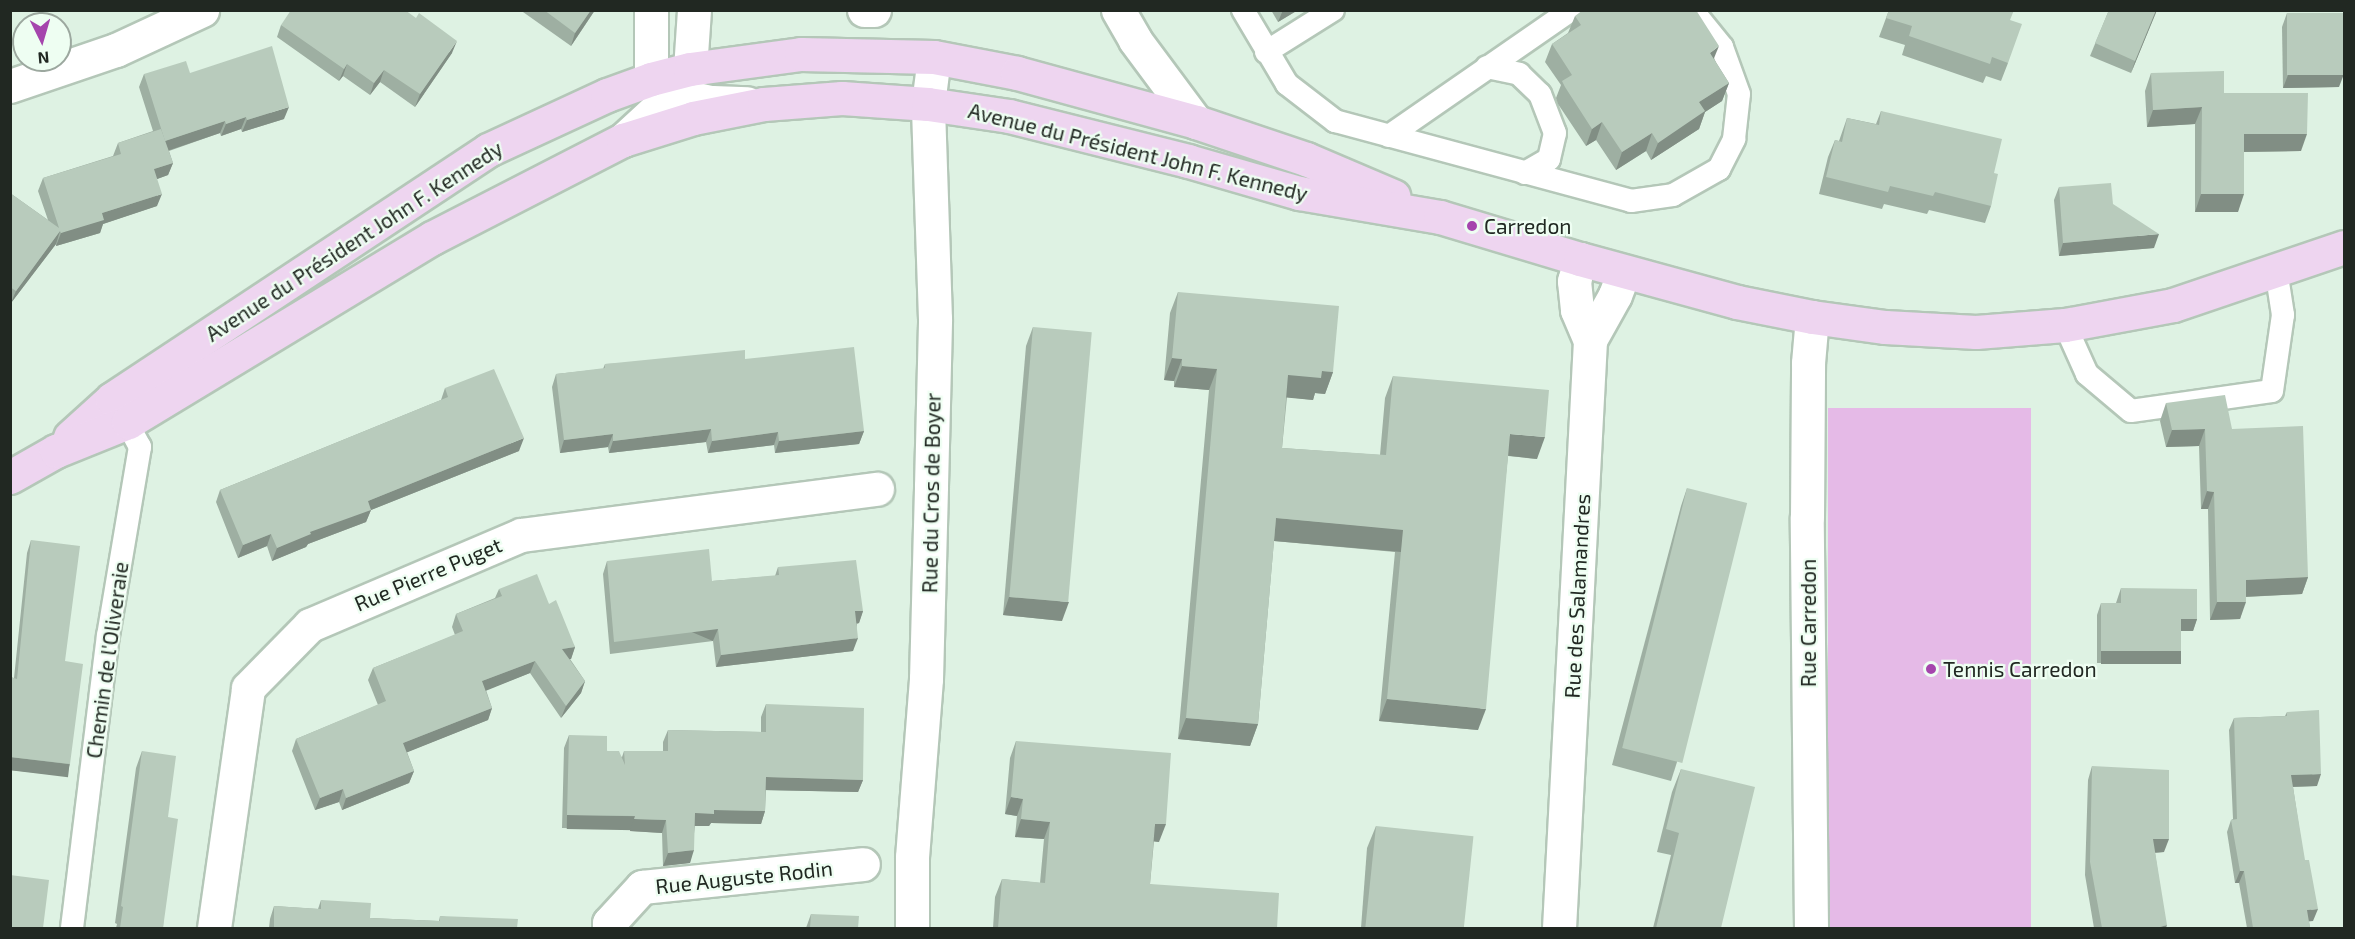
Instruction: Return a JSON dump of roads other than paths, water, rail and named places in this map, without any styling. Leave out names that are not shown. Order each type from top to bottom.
[{"type":"main road","name":"Avenue du Président John F. Kennedy","points":[[10,477],[120,410],[488,150],[607,95],[801,54],[934,57],[1017,73],[1196,122],[1306,159],[1440,217],[1624,272],[1737,302],[1812,317],[1885,327],[1976,332],[2065,325],[2173,304],[2344,247]]},
{"type":"main road","name":"Avenue du Président John F. Kennedy","points":[[120,410],[432,238],[623,140],[693,118],[764,104],[842,98],[928,104],[1009,116],[1188,160],[1299,193],[1440,217]]},
{"type":"street","points":[[10,86],[116,50],[202,10]]},
{"type":"street","points":[[651,10],[671,81],[712,102],[764,104]]},
{"type":"street","points":[[623,140],[671,81],[694,10]]},
{"type":"street","points":[[864,10],[874,10]]},
{"type":"street","points":[[1118,10],[1135,40],[1196,122]]},
{"type":"street","name":"Rue du Cros de Boyer","points":[[912,928],[912,857],[926,679],[935,319],[928,104],[934,57]]},
{"type":"street","points":[[1580,259],[1574,281],[1577,310],[1590,340]]},
{"type":"street","name":"Rue des Salamandres","points":[[1559,928],[1590,340],[1615,295],[1624,272]]},
{"type":"street","name":"Rue Carredon","points":[[1811,928],[1807,517],[1808,363],[1812,317]]},
{"type":"street","name":"Rue Pierre Puget","points":[[214,928],[248,688],[310,625],[521,535],[877,489]]},
{"type":"street","name":"Rue Auguste Rodin","points":[[609,928],[609,923],[642,887],[863,864]]},
{"type":"lane","points":[[1244,10],[1266,52],[1287,84],[1335,121],[1631,201],[1673,195],[1719,169],[1734,139],[1739,94],[1722,47],[1692,10]]},
{"type":"lane","points":[[1266,52],[1333,10]]},
{"type":"lane","points":[[1389,136],[1571,10]]},
{"type":"lane","points":[[1487,67],[1519,74],[1540,94],[1556,133],[1549,159],[1525,172]]},
{"type":"lane","points":[[2065,325],[2087,374],[2131,411],[2272,391],[2283,315],[2276,270]]},
{"type":"lane","name":"Chemin de l'Oliveraie","points":[[72,928],[108,636],[141,447],[120,410]]},
{"type":"place","name":"Carredon","points":[[1472,226]]},
{"type":"place","name":"Tennis Carredon","points":[[1931,669]]}]
